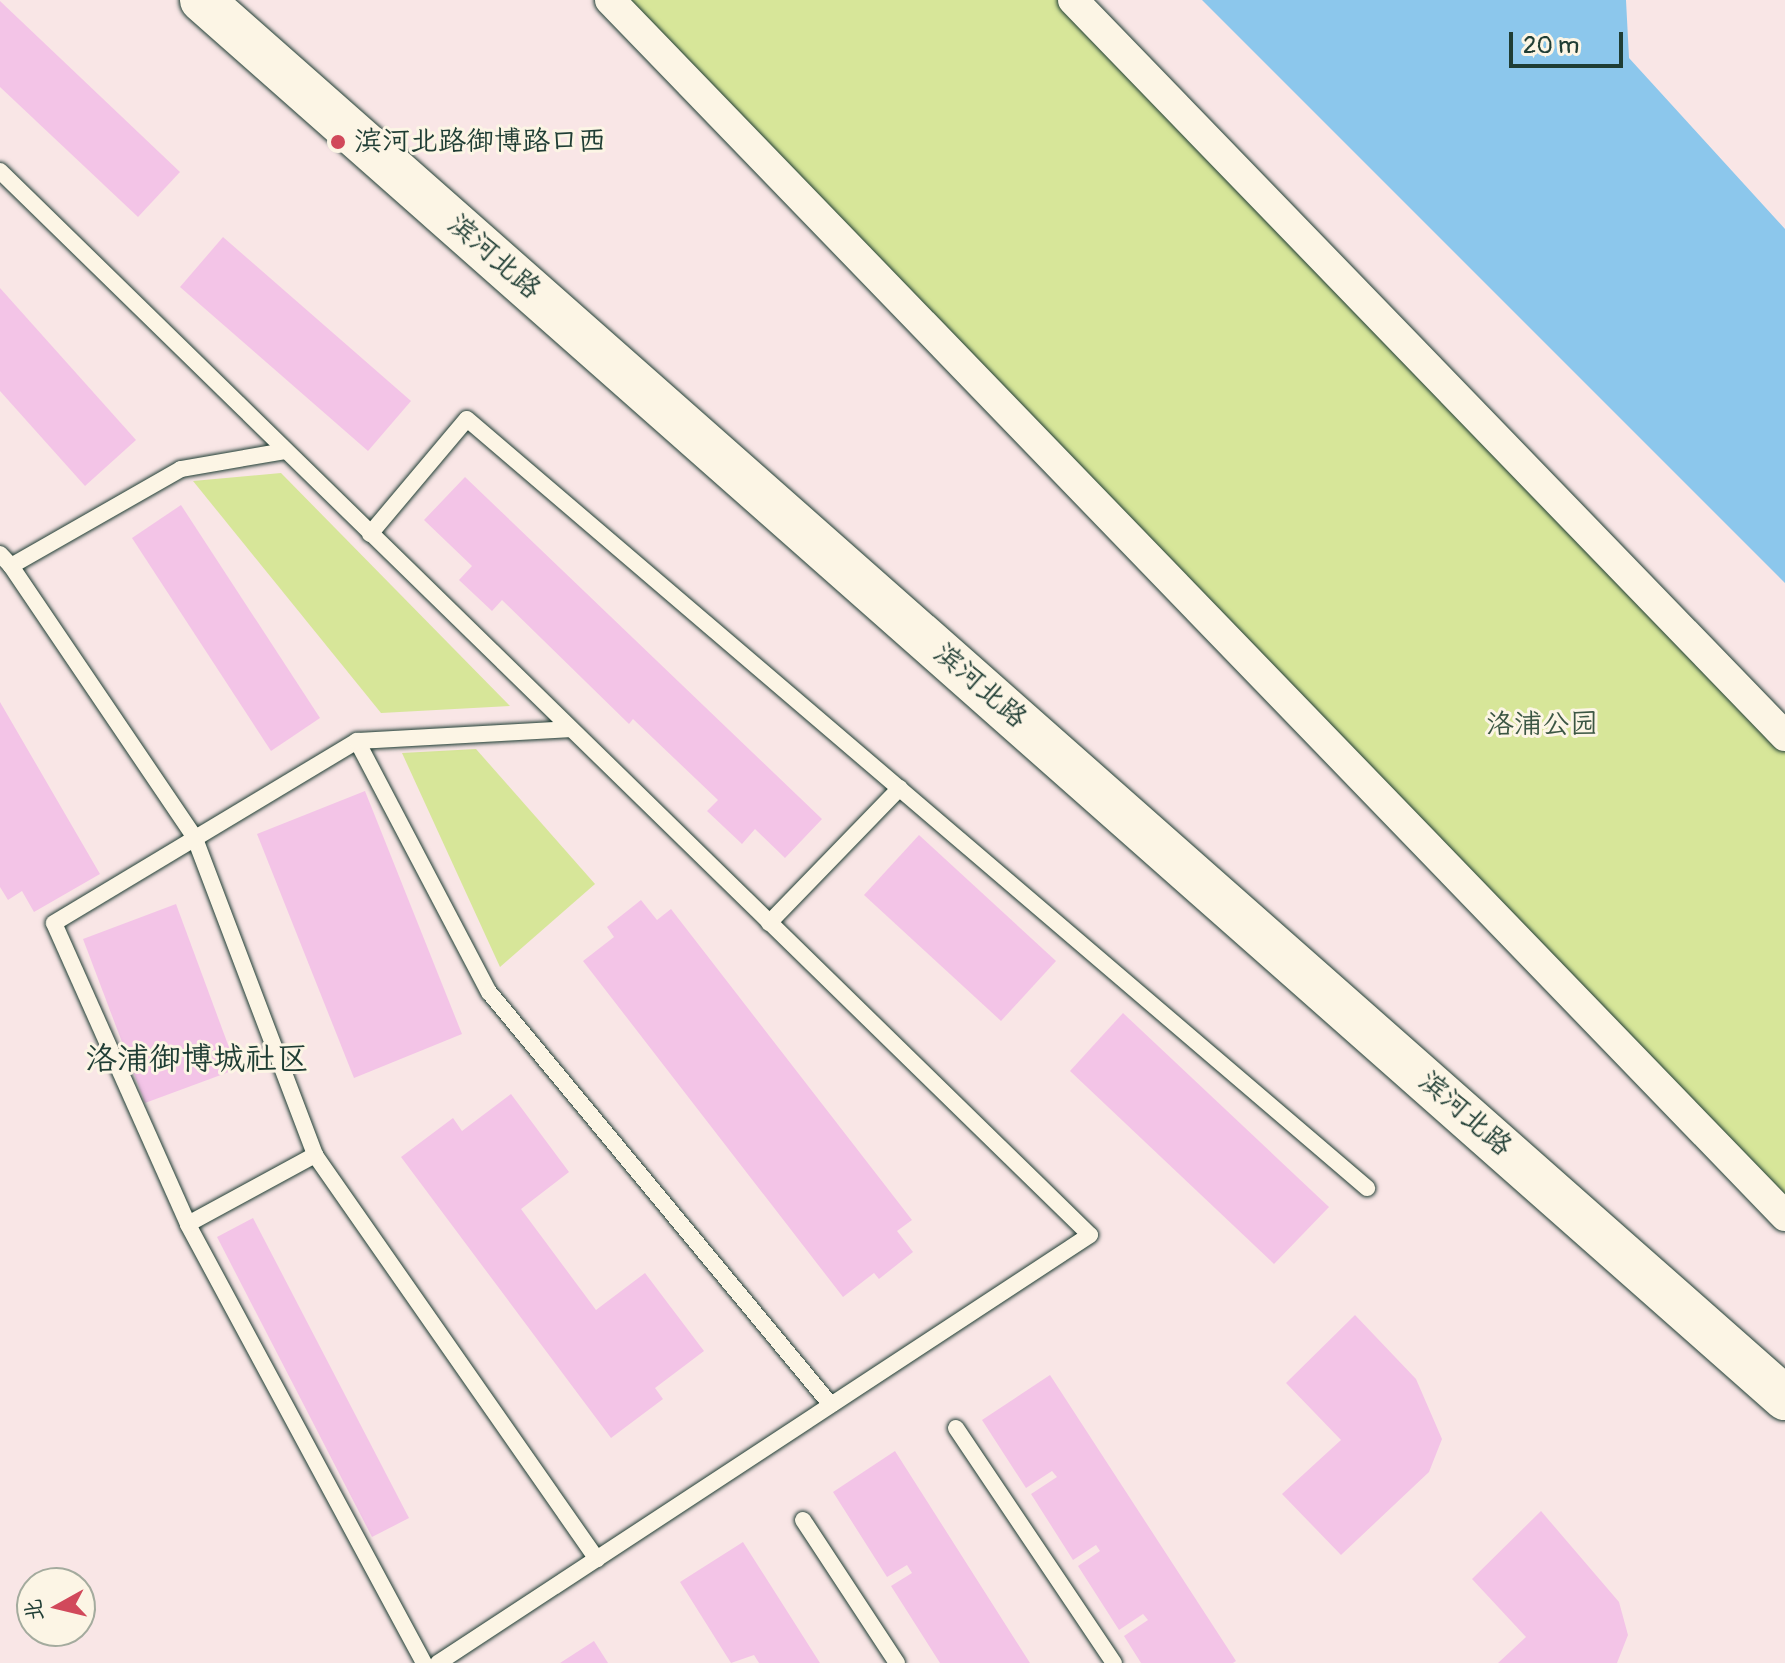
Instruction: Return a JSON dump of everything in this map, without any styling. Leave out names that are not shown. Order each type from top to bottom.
[{"type":"main road","name":"滨河北路","points":[[202,0],[1771,1384],[1785,1411]]},
{"type":"street","points":[[610,0],[1785,1216]]},
{"type":"street","points":[[1073,0],[1785,736]]},
{"type":"lane","points":[[0,171],[1090,1235],[438,1663]]},
{"type":"lane","points":[[370,534],[467,419],[1367,1188]]},
{"type":"lane","points":[[285,451],[181,469],[5,560],[194,836],[315,1155],[597,1559]]},
{"type":"lane","points":[[424,1663],[188,1224],[54,923],[194,836],[357,741],[569,729]]},
{"type":"lane","points":[[357,741],[489,992],[831,1405]]},
{"type":"lane","points":[[769,923],[900,788]]},
{"type":"lane","points":[[188,1224],[315,1155]]},
{"type":"lane","points":[[956,1428],[1114,1663]]},
{"type":"lane","points":[[803,1520],[897,1663]]},
{"type":"green space","name":"洛浦公园","points":[[610,0],[1073,0],[1785,736],[1785,1216]]},
{"type":"green space","points":[[281,473],[510,706],[381,713],[193,481]]},
{"type":"green space","points":[[476,749],[595,884],[500,967],[402,753]]},
{"type":"water","points":[[1202,0],[1626,0],[1629,58],[1785,229],[1785,583]]},
{"type":"building","points":[[0,1],[180,172],[138,217],[0,87]]},
{"type":"building","points":[[223,237],[411,401],[368,451],[180,287]]},
{"type":"building","points":[[0,288],[136,440],[85,486],[0,391]]},
{"type":"building","points":[[465,477],[822,819],[785,858],[755,829],[742,844],[707,811],[718,800],[633,719],[629,724],[502,600],[492,611],[459,580],[472,566],[424,520]]},
{"type":"building","points":[[181,505],[320,718],[271,751],[132,538]]},
{"type":"building","points":[[0,702],[100,874],[34,912],[22,891],[8,900],[0,887]]},
{"type":"building","points":[[365,791],[462,1034],[354,1078],[257,834]]},
{"type":"building","points":[[919,835],[1056,961],[1001,1021],[864,895]]},
{"type":"building","points":[[641,900],[657,920],[671,909],[912,1220],[897,1231],[913,1252],[879,1279],[874,1273],[843,1297],[583,961],[614,937],[607,927]]},
{"type":"building","points":[[176,904],[237,1069],[145,1103],[83,939]]},
{"type":"building","points":[[1123,1013],[1329,1207],[1274,1264],[1070,1071]]},
{"type":"building","points":[[511,1094],[569,1172],[521,1209],[596,1310],[645,1273],[704,1351],[655,1388],[663,1399],[611,1438],[401,1157],[453,1118],[462,1131]]},
{"type":"building","points":[[253,1218],[409,1518],[372,1537],[217,1237]]},
{"type":"building","points":[[1355,1315],[1416,1379],[1442,1439],[1429,1472],[1341,1555],[1282,1494],[1341,1440],[1286,1383]]},
{"type":"building","points":[[1050,1375],[1236,1661],[1233,1663],[1141,1663],[1124,1636],[1148,1620],[1143,1614],[1119,1630],[1078,1566],[1100,1551],[1096,1545],[1073,1560],[1031,1494],[1057,1477],[1052,1471],[1026,1488],[982,1420]]},
{"type":"building","points":[[895,1451],[1030,1663],[940,1663],[891,1586],[912,1573],[907,1565],[887,1577],[833,1492]]},
{"type":"building","points":[[1541,1511],[1619,1602],[1628,1635],[1617,1663],[1498,1663],[1526,1637],[1472,1579]]},
{"type":"building","points":[[743,1542],[820,1663],[759,1663],[754,1655],[731,1663],[680,1582]]},
{"type":"building","points":[[594,1641],[608,1663],[560,1663]]},
{"type":"place","name":"滨河北路御博路口西","points":[[338,142]]},
{"type":"district","name":"洛浦御博城社区","points":[[197,1059]]}]
